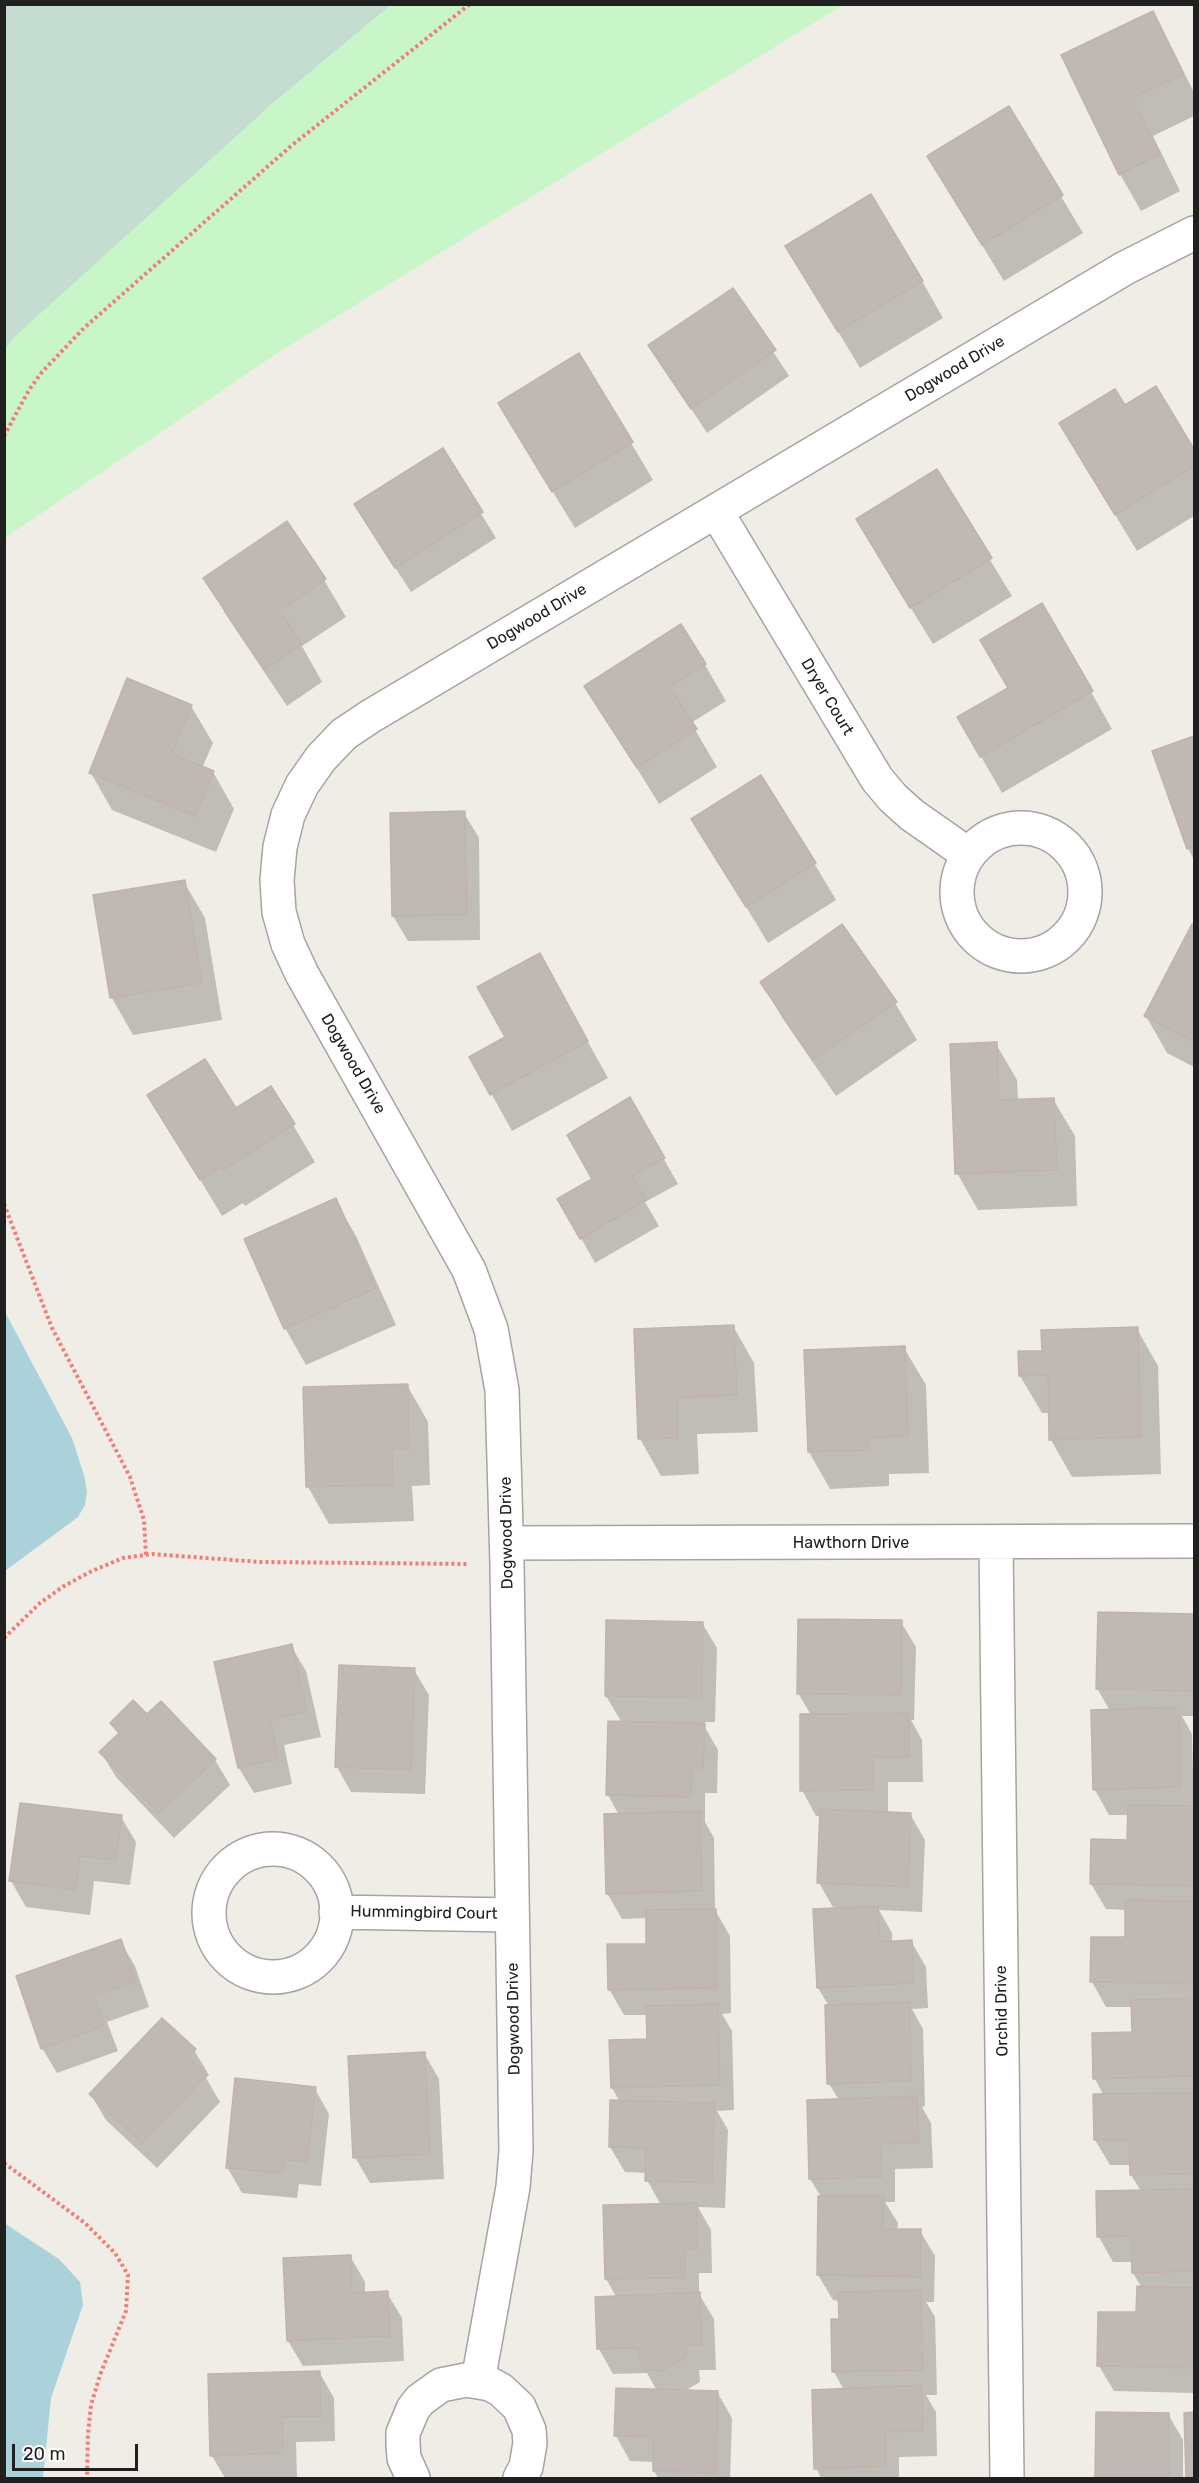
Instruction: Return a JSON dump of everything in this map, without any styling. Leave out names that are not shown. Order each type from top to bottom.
[{"type":"street","name":"Dogwood Drive","points":[[478,2381],[515,2169],[507,1553],[502,1390],[498,1359],[481,1298],[455,1242],[294,959],[279,912],[277,880],[279,847],[288,815],[302,785],[321,758],[344,734],[371,716],[1125,268],[1194,233]]},
{"type":"street","name":"Dryer Court","points":[[716,511],[877,779],[907,811],[969,855]]},
{"type":"street","name":"Hawthorn Drive","points":[[507,1553],[1194,1541]]},
{"type":"street","name":"Orchid Drive","points":[[996,1543],[1007,2478]]},
{"type":"street","name":"Hummingbird Court","points":[[336,1912],[512,1915]]},
{"type":"street","points":[[413,2478],[404,2458],[403,2433],[413,2409],[420,2400],[441,2385],[453,2381],[478,2381],[501,2390],[519,2407],[525,2418],[530,2443],[526,2467],[520,2478]]},
{"type":"path","points":[[4,436],[36,381],[58,354],[84,328],[291,146],[470,4]]},
{"type":"path","points":[[4,1204],[52,1328],[130,1477],[144,1520],[146,1555]]},
{"type":"path","points":[[4,1638],[40,1603],[64,1586],[123,1558],[146,1555],[293,1563],[507,1553]]},
{"type":"path","points":[[4,2163],[85,2223],[115,2253],[128,2275],[126,2311],[100,2375],[92,2405],[88,2434],[87,2478]]},
{"type":"green space","points":[[5,5],[391,5],[272,104],[5,350]]},
{"type":"green space","points":[[391,5],[843,5],[279,352],[5,538],[4,350],[12,339],[272,104]]},
{"type":"water","points":[[5,1312],[72,1438],[87,1491],[85,1505],[78,1517],[5,1571]]},
{"type":"water","points":[[4,2223],[59,2259],[80,2282],[83,2305],[51,2398],[43,2478],[5,2478]]},
{"type":"building","points":[[1153,11],[1184,74],[1133,98],[1160,154],[1119,175],[1061,55]]},
{"type":"building","points":[[1009,106],[1063,195],[982,245],[927,156]]},
{"type":"building","points":[[871,194],[923,281],[838,332],[785,246]]},
{"type":"building","points":[[733,288],[776,350],[691,409],[648,345]]},
{"type":"building","points":[[579,353],[633,442],[552,492],[498,403]]},
{"type":"building","points":[[1156,386],[1194,449],[1194,466],[1115,515],[1059,423],[1115,389],[1125,405]]},
{"type":"building","points":[[443,448],[483,512],[395,568],[354,504]]},
{"type":"building","points":[[937,469],[992,558],[910,608],[856,519]]},
{"type":"building","points":[[287,521],[326,579],[280,611],[302,644],[265,670],[203,578]]},
{"type":"building","points":[[1042,603],[1093,691],[980,757],[957,717],[1008,688],[980,640]]},
{"type":"building","points":[[681,624],[706,664],[670,687],[697,729],[637,768],[584,686]]},
{"type":"building","points":[[127,678],[192,705],[172,754],[214,771],[195,816],[89,773]]},
{"type":"building","points":[[1194,736],[1194,846],[1187,849],[1152,751]]},
{"type":"building","points":[[761,775],[816,863],[746,907],[691,819]]},
{"type":"building","points":[[465,811],[467,915],[392,916],[390,813]]},
{"type":"building","points":[[185,880],[202,983],[110,998],[93,895]]},
{"type":"building","points":[[842,924],[897,1002],[813,1060],[760,982]]},
{"type":"building","points":[[1192,924],[1194,925],[1194,1042],[1144,1016]]},
{"type":"building","points":[[540,953],[588,1041],[490,1095],[469,1057],[505,1037],[477,987]]},
{"type":"building","points":[[997,1042],[999,1100],[1054,1098],[1057,1170],[955,1174],[950,1044]]},
{"type":"building","points":[[205,1059],[236,1108],[271,1086],[295,1124],[223,1170],[220,1167],[200,1180],[147,1095]]},
{"type":"building","points":[[630,1097],[665,1158],[632,1176],[646,1200],[580,1239],[557,1199],[592,1179],[567,1135]]},
{"type":"building","points":[[336,1198],[376,1288],[284,1329],[244,1239]]},
{"type":"building","points":[[734,1325],[737,1395],[677,1398],[678,1438],[638,1439],[634,1329]]},
{"type":"building","points":[[1138,1327],[1141,1437],[1049,1440],[1048,1375],[1019,1376],[1018,1351],[1042,1351],[1041,1330]]},
{"type":"building","points":[[905,1346],[908,1436],[868,1438],[869,1450],[808,1452],[804,1350]]},
{"type":"building","points":[[408,1384],[409,1449],[392,1449],[393,1485],[306,1487],[303,1387]]},
{"type":"building","points":[[1098,1612],[1194,1614],[1194,1691],[1096,1689]]},
{"type":"building","points":[[798,1619],[902,1620],[901,1695],[797,1694]]},
{"type":"building","points":[[606,1620],[703,1622],[702,1698],[605,1696]]},
{"type":"building","points":[[292,1644],[307,1712],[270,1720],[279,1759],[238,1768],[214,1662]]},
{"type":"building","points":[[339,1665],[415,1668],[411,1770],[335,1767]]},
{"type":"building","points":[[133,1700],[147,1714],[161,1701],[216,1759],[159,1813],[99,1752],[119,1733],[110,1723]]},
{"type":"building","points":[[1179,1707],[1181,1787],[1093,1790],[1091,1710]]},
{"type":"building","points":[[909,1713],[909,1757],[874,1757],[874,1790],[800,1791],[800,1714]]},
{"type":"building","points":[[608,1721],[705,1723],[703,1768],[692,1768],[691,1797],[606,1795]]},
{"type":"building","points":[[20,1803],[122,1815],[116,1860],[80,1856],[76,1890],[9,1881]]},
{"type":"building","points":[[1128,1805],[1194,1806],[1194,1886],[1090,1884],[1091,1839],[1127,1840]]},
{"type":"building","points":[[820,1809],[911,1813],[908,1887],[817,1883]]},
{"type":"building","points":[[700,1811],[702,1891],[606,1894],[604,1814]]},
{"type":"building","points":[[1125,1900],[1194,1901],[1194,1984],[1090,1982],[1091,1937],[1125,1937]]},
{"type":"building","points":[[878,1906],[880,1942],[912,1940],[914,1983],[817,1988],[813,1909]]},
{"type":"building","points":[[716,1909],[717,1988],[608,1990],[607,1944],[646,1944],[646,1910]]},
{"type":"building","points":[[121,1939],[136,1982],[94,1996],[104,2026],[41,2049],[16,1976]]},
{"type":"building","points":[[1194,1998],[1194,2076],[1093,2079],[1092,2033],[1132,2032],[1131,2000]]},
{"type":"building","points":[[910,2002],[911,2081],[827,2084],[825,2005]]},
{"type":"building","points":[[718,2004],[720,2085],[611,2088],[609,2040],[647,2039],[646,2006]]},
{"type":"building","points":[[162,2018],[196,2049],[188,2057],[207,2075],[142,2143],[89,2094]]},
{"type":"building","points":[[425,2052],[430,2154],[353,2158],[348,2056]]},
{"type":"building","points":[[235,2078],[316,2087],[307,2162],[285,2160],[283,2173],[226,2168]]},
{"type":"building","points":[[1194,2093],[1194,2174],[1130,2175],[1129,2140],[1094,2140],[1093,2094]]},
{"type":"building","points":[[917,2096],[919,2143],[881,2144],[882,2177],[809,2179],[807,2100]]},
{"type":"building","points":[[610,2100],[715,2103],[712,2183],[645,2181],[646,2148],[609,2147]]},
{"type":"building","points":[[1194,2189],[1194,2271],[1132,2273],[1131,2236],[1097,2237],[1096,2191]]},
{"type":"building","points":[[818,2196],[884,2196],[883,2229],[921,2229],[920,2277],[817,2275]]},
{"type":"building","points":[[697,2203],[698,2248],[685,2248],[685,2278],[605,2279],[603,2205]]},
{"type":"building","points":[[351,2255],[352,2293],[388,2291],[390,2336],[287,2341],[283,2258]]},
{"type":"building","points":[[1137,2286],[1194,2288],[1194,2368],[1097,2366],[1098,2312],[1136,2312]]},
{"type":"building","points":[[921,2290],[923,2370],[832,2372],[831,2319],[839,2319],[838,2292]]},
{"type":"building","points":[[700,2292],[702,2345],[686,2345],[686,2357],[661,2371],[643,2369],[638,2348],[597,2349],[595,2297]]},
{"type":"building","points":[[320,2371],[321,2416],[282,2417],[283,2453],[210,2456],[208,2374]]},
{"type":"building","points":[[922,2385],[923,2431],[885,2432],[886,2466],[814,2469],[812,2390]]},
{"type":"building","points":[[616,2388],[718,2391],[716,2473],[653,2471],[653,2437],[614,2436]]},
{"type":"building","points":[[1096,2412],[1169,2413],[1169,2478],[1095,2478]]},
{"type":"building","points":[[1194,2412],[1194,2478],[1186,2478],[1184,2413]]}]
